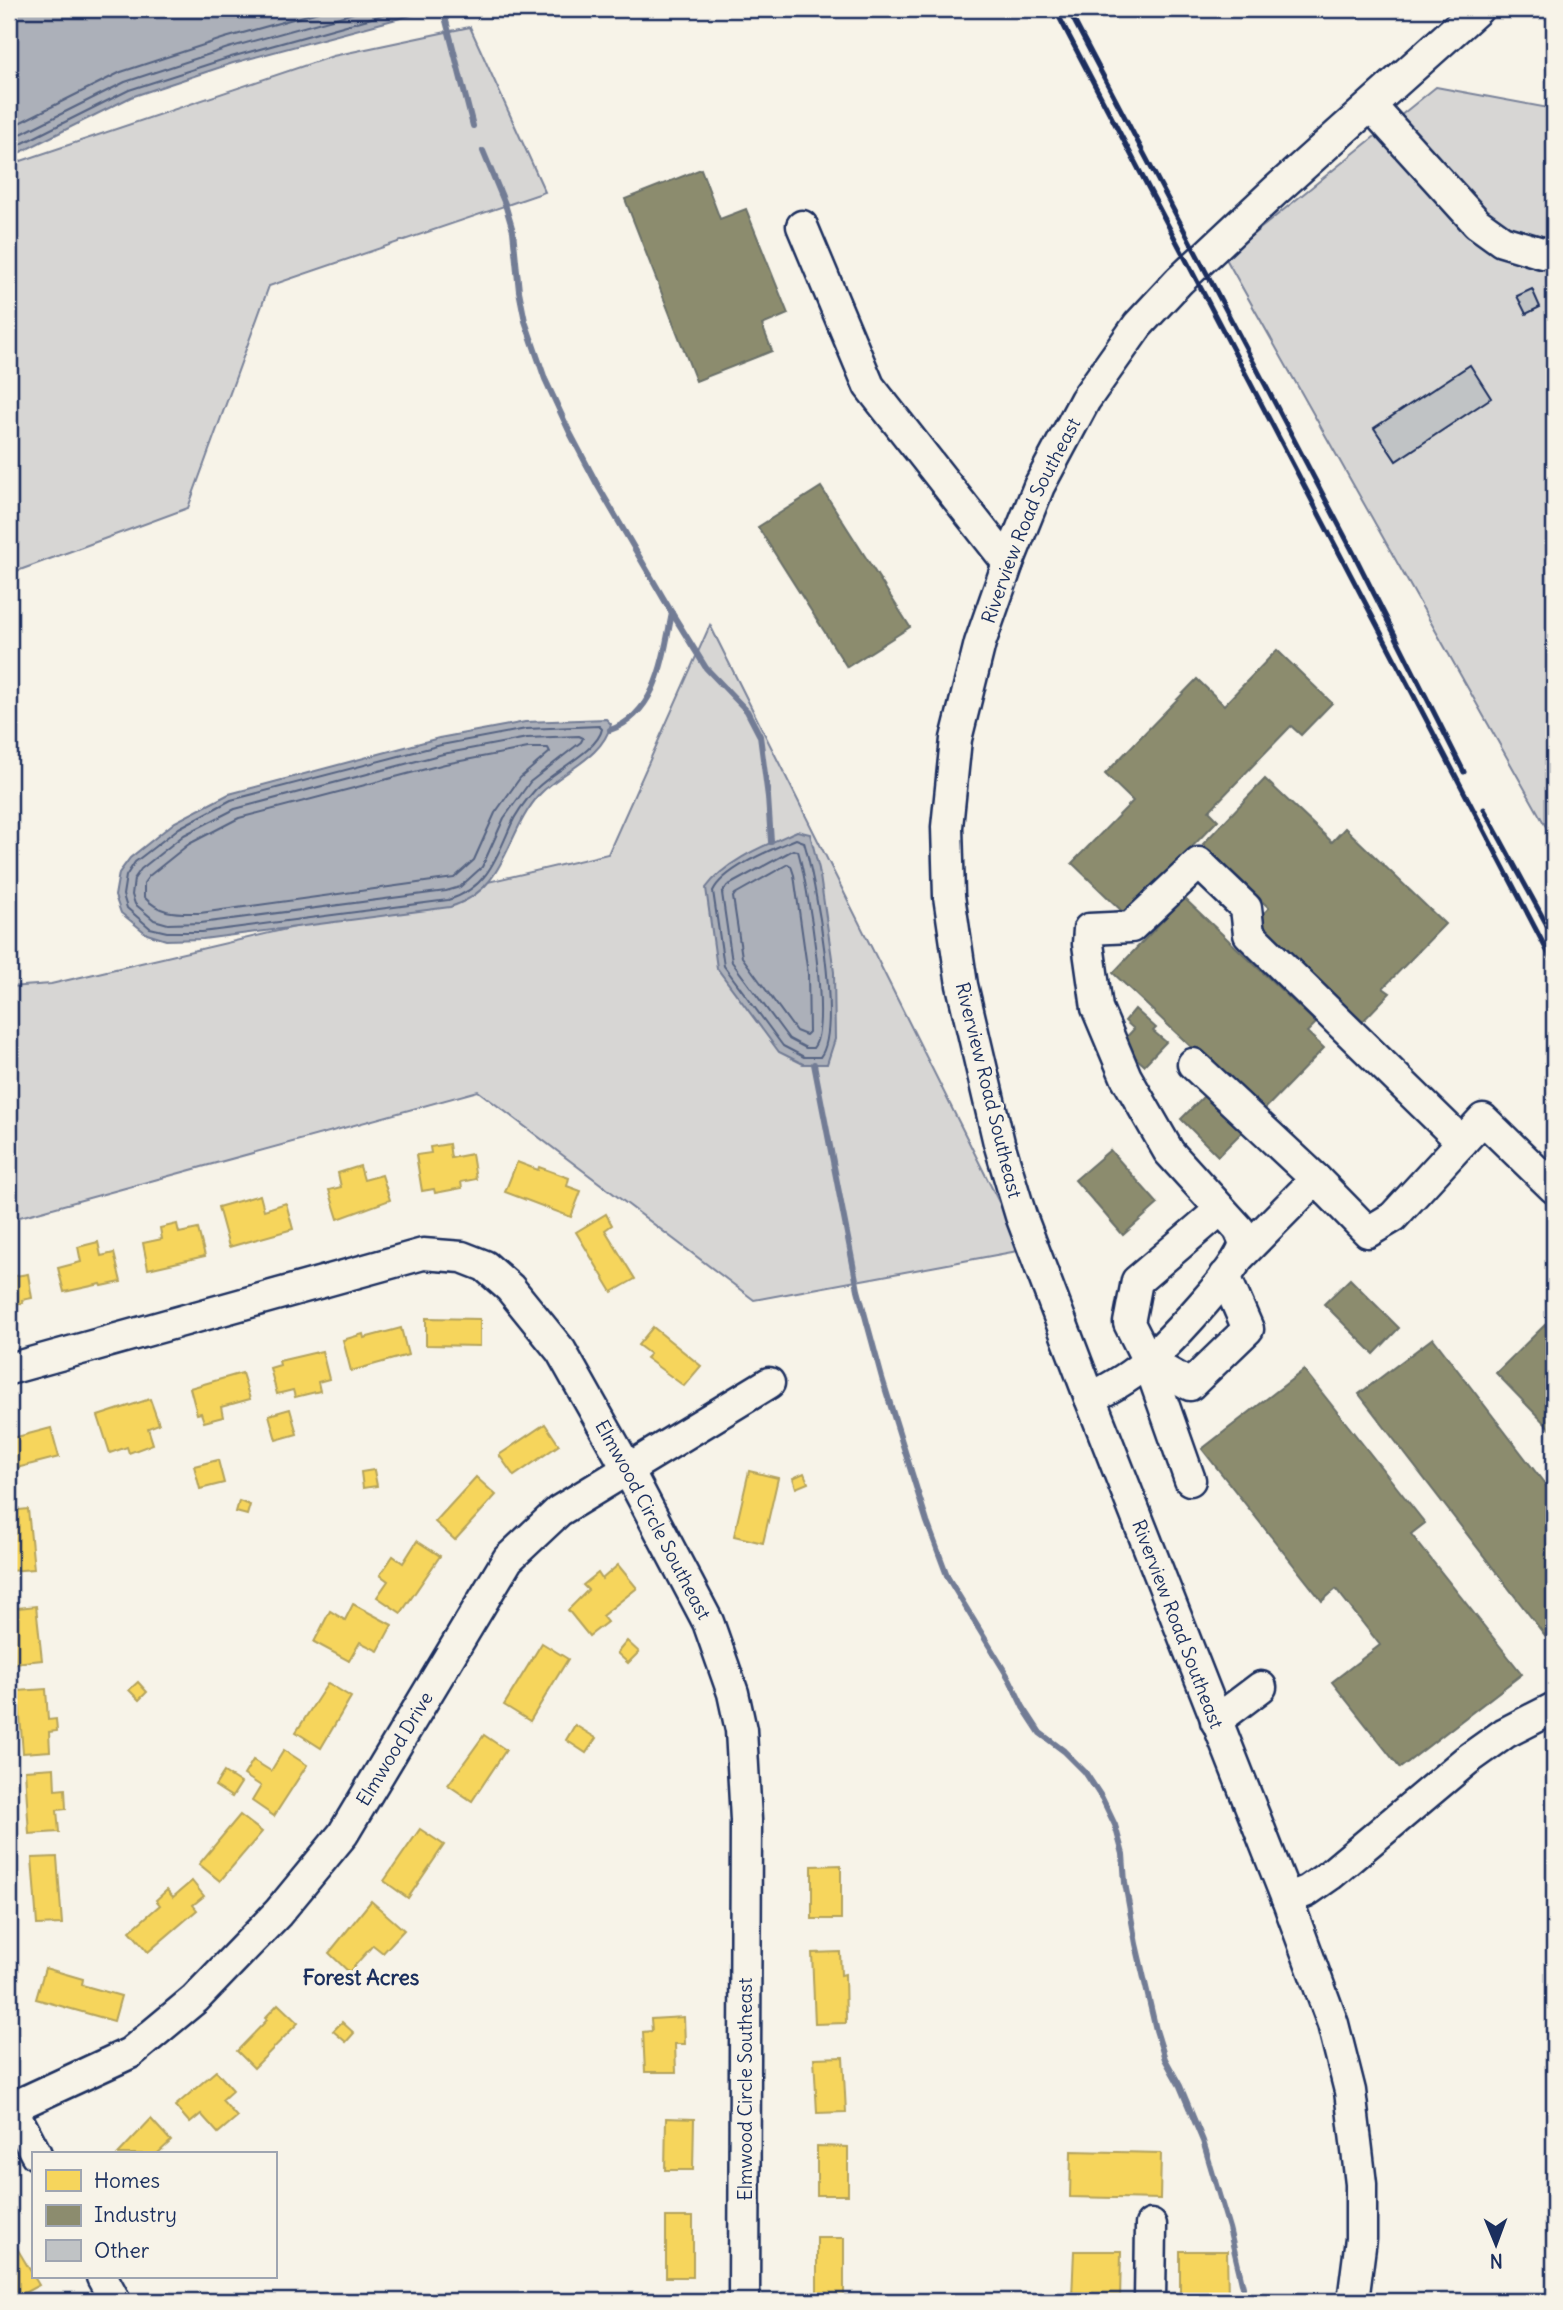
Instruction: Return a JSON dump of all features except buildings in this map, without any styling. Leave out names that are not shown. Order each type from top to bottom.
[{"type":"street","name":"Riverview Road Southeast","points":[[1353,2301],[1361,2239],[1361,2184],[1350,2091],[1333,2024],[1287,1899],[1021,1216],[999,1143],[962,985],[949,897],[947,827],[956,739],[977,655],[1008,563],[1039,486],[1069,428],[1103,373],[1138,325],[1216,246],[1478,9]]},
{"type":"street","points":[[1371,106],[1477,223],[1502,241],[1542,253],[1554,252]]},
{"type":"street","points":[[802,226],[869,386],[1008,563]]},
{"type":"street","points":[[1148,1361],[1190,1385],[1248,1329],[1233,1266],[1244,1242],[1239,1229],[1169,1152],[1126,1077],[1097,1008],[1088,944],[1089,929],[1131,927],[1199,863],[1246,908],[1249,934],[1462,1142]]},
{"type":"street","points":[[1193,1065],[1317,1179],[1368,1232],[1393,1217],[1483,1119],[1554,1188]]},
{"type":"street","points":[[1090,1398],[1112,1387],[1148,1361],[1233,1266],[1317,1179]]},
{"type":"street","points":[[1190,1480],[1148,1361],[1129,1323],[1138,1281],[1220,1210]]},
{"type":"street","name":"Elmwood Circle Southeast","points":[[9,1369],[423,1254],[463,1257],[485,1266],[510,1288],[561,1351],[628,1469],[708,1622],[733,1693],[741,1730],[746,1820],[744,2301]]},
{"type":"street","name":"Elmwood Drive","points":[[10,2105],[130,2053],[195,2000],[278,1913],[343,1834],[508,1559],[559,1511],[769,1383]]},
{"type":"street","points":[[1216,1721],[1261,1687]]},
{"type":"street","points":[[1287,1899],[1307,1891],[1330,1875],[1467,1760],[1505,1733],[1554,1708]]},
{"type":"street","points":[[10,2105],[35,2152]]},
{"type":"street","points":[[1150,2301],[1151,2225]]},
{"type":"street","points":[[103,2278],[115,2301]]},
{"type":"shaded area","points":[[470,27],[545,192],[269,286],[188,508],[9,574],[9,165],[333,56]]},
{"type":"shaded area","points":[[1436,87],[1554,109],[1554,841],[1225,257]]},
{"type":"shaded area","points":[[710,625],[1023,1250],[754,1300],[478,1091],[9,1220],[9,987],[51,984],[608,854]]},
{"type":"water","points":[[9,9],[434,9],[233,63],[131,97],[9,158]]},
{"type":"water","points":[[606,719],[611,724],[599,746],[540,794],[528,810],[495,873],[484,887],[450,907],[203,939],[166,940],[147,934],[121,913],[115,896],[119,873],[130,858],[175,822],[229,794],[439,738],[525,722]]},
{"type":"water","points":[[797,831],[810,834],[819,869],[834,972],[835,1039],[827,1064],[803,1064],[779,1052],[717,968],[706,888],[735,861]]},
{"type":"waterway","points":[[443,9],[473,126]]},
{"type":"waterway","points":[[483,151],[513,231],[525,321],[545,379],[570,433],[598,486],[706,668],[747,711],[760,736],[771,842]]},
{"type":"waterway","points":[[610,730],[639,711],[656,682],[672,613]]},
{"type":"waterway","points":[[814,1064],[858,1290],[927,1522],[948,1578],[1010,1680],[1023,1707],[1040,1733],[1064,1751],[1085,1772],[1115,1825],[1123,1854],[1125,1883],[1136,1944],[1156,2030],[1165,2059],[1180,2086],[1203,2141],[1229,2228],[1243,2287],[1242,2301]]},
{"type":"railway","points":[[1055,9],[1554,964]]},
{"type":"railway","points":[[1068,9],[1352,550],[1464,772]]},
{"type":"railway","points":[[1484,809],[1554,938]]},
{"type":"district","name":"Forest Acres","points":[[361,1977]]}]
